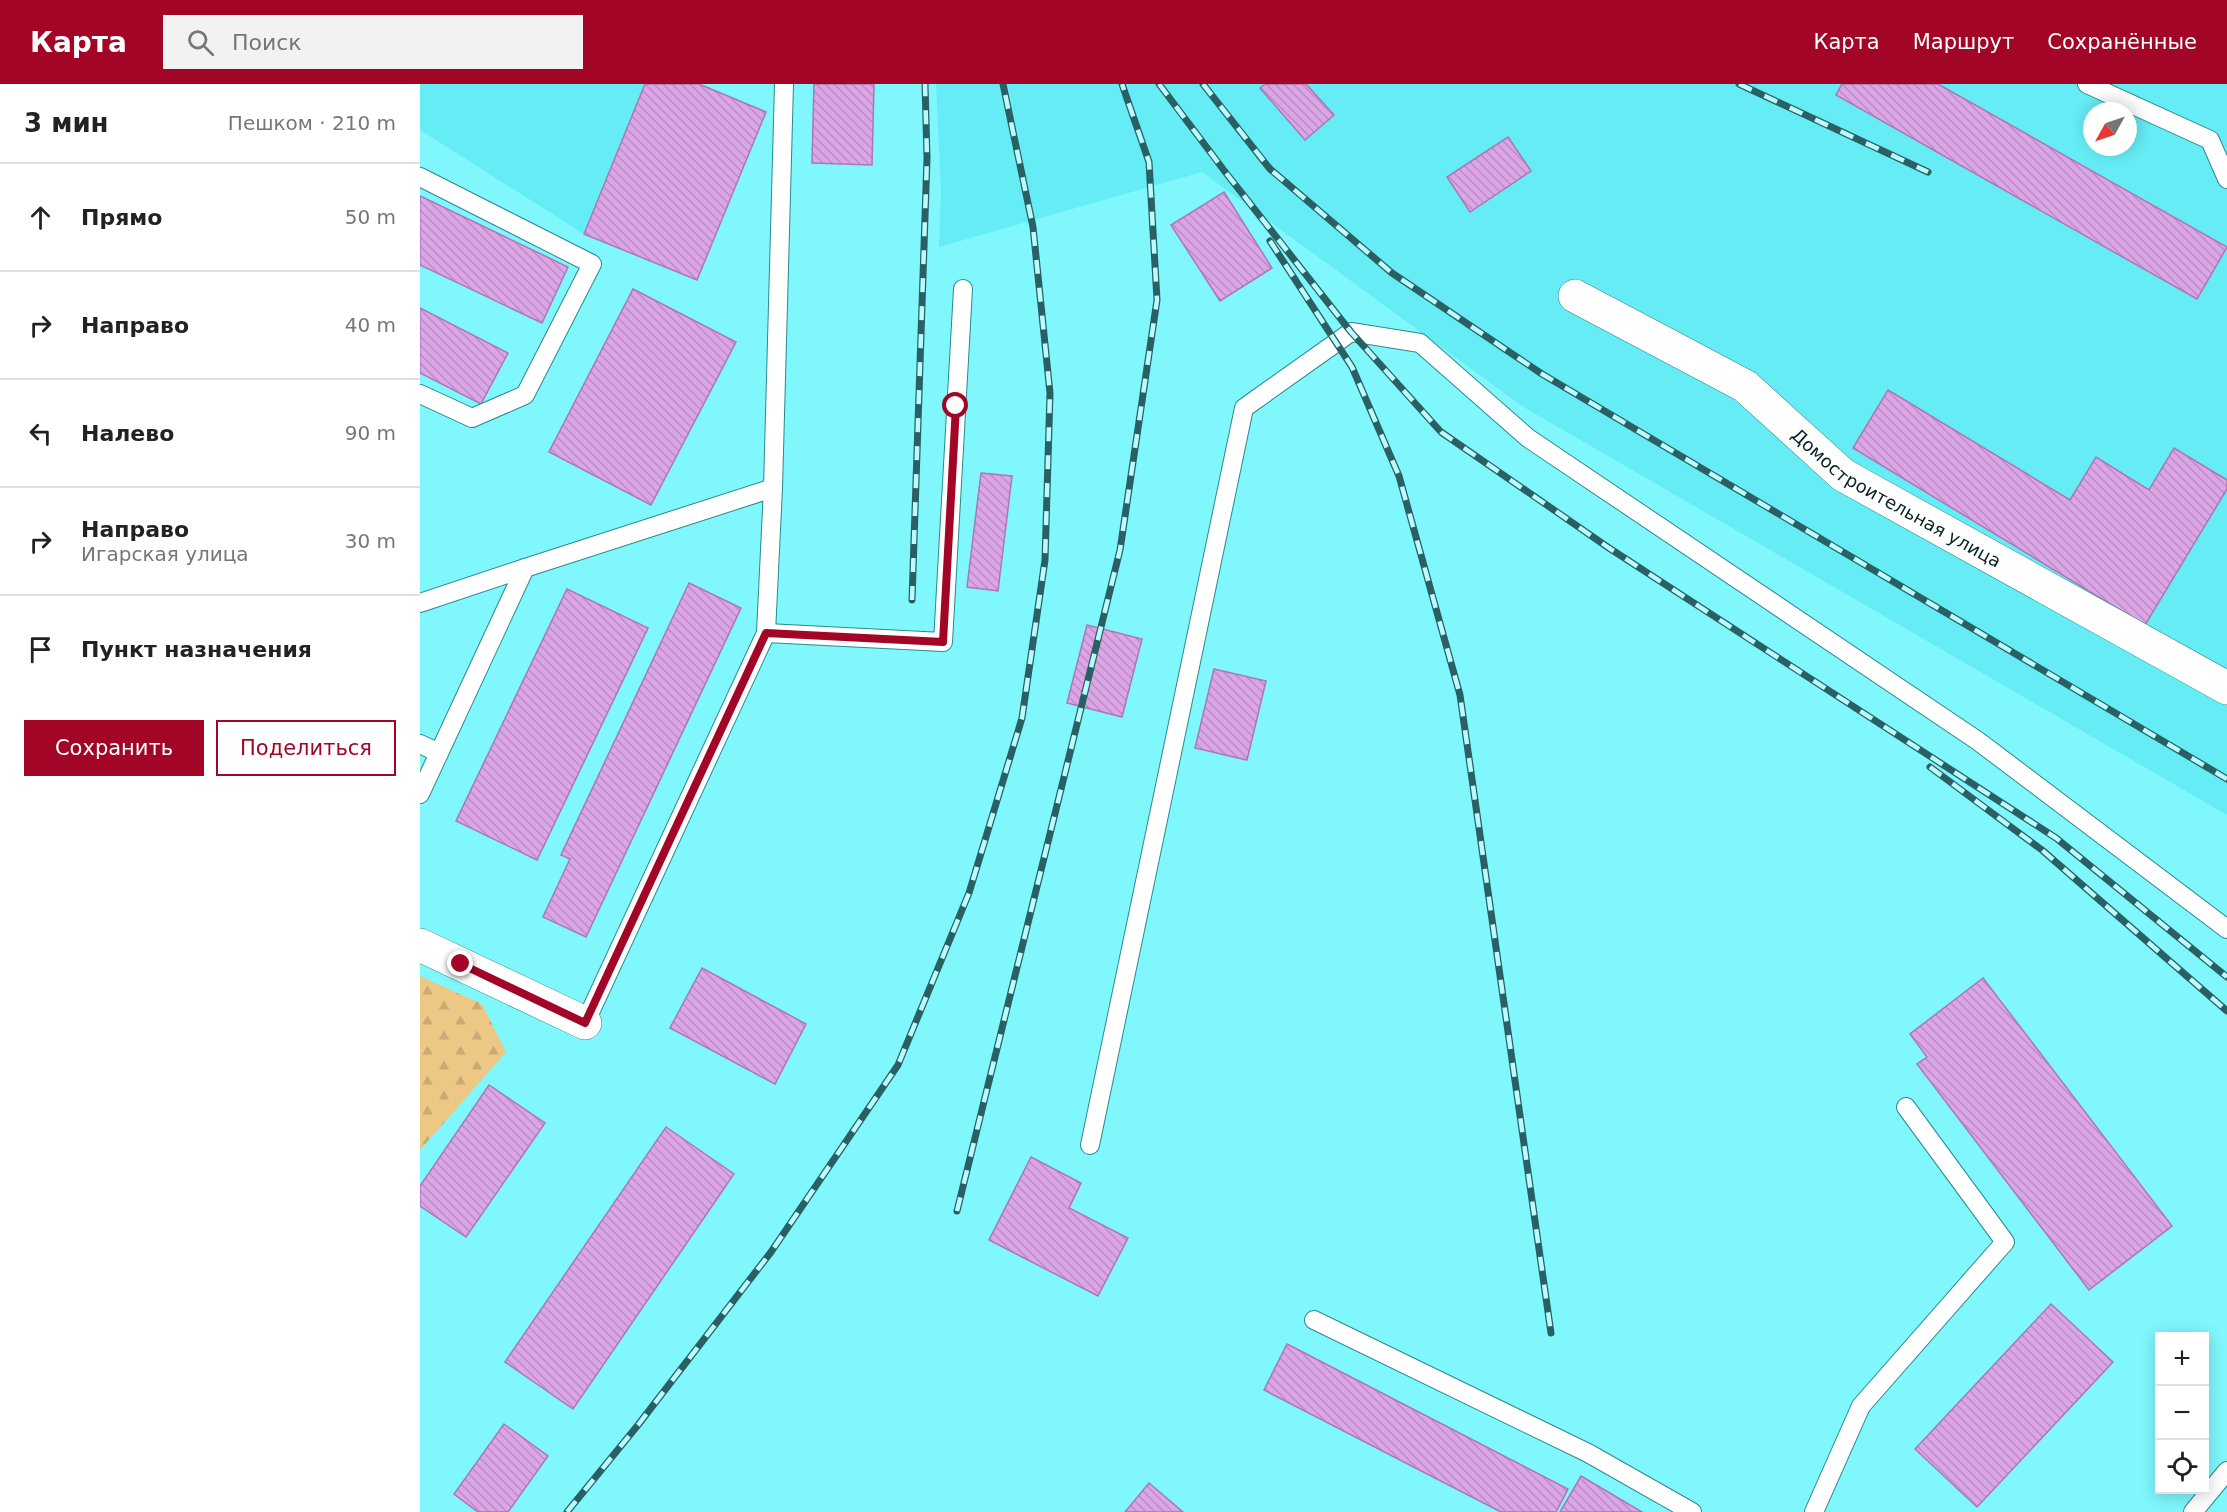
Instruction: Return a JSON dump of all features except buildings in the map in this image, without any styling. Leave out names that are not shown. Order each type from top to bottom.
[{"type":"street","name":"Домостроительная улица","points":[[1575,296],[1745,387],[1843,475],[2224,679]]},
{"type":"street","points":[[420,945],[585,1023]]},
{"type":"lane","points":[[585,1023],[766,633],[773,488],[784,84]]},
{"type":"lane","points":[[2087,84],[2210,140],[2227,179]]},
{"type":"lane","points":[[420,177],[592,264],[525,395],[472,418],[420,394]]},
{"type":"lane","points":[[766,633],[943,642],[963,289]]},
{"type":"lane","points":[[1090,1145],[1244,408],[1351,332],[1420,343],[1528,438],[1978,741],[2227,929]]},
{"type":"lane","points":[[420,603],[773,488]]},
{"type":"lane","points":[[420,794],[525,568]]},
{"type":"lane","points":[[420,744],[440,753]]},
{"type":"lane","points":[[1814,1512],[1861,1406],[2005,1242],[1906,1107]]},
{"type":"lane","points":[[1314,1320],[1588,1453],[1692,1512]]},
{"type":"lane","points":[[2193,1512],[2227,1472]]},
{"type":"shaded area","points":[[420,84],[645,84],[584,234],[420,130]]},
{"type":"shaded area","points":[[936,84],[2227,84],[2227,815],[1522,406],[1202,172],[939,247],[941,189]]},
{"type":"green space","points":[[420,976],[482,1004],[506,1052],[420,1150]]},
{"type":"railway","points":[[912,600],[927,158],[925,84]]},
{"type":"railway","points":[[567,1512],[638,1425],[771,1252],[898,1065],[969,893],[1022,718],[1045,560],[1050,393],[1033,227],[1003,84]]},
{"type":"railway","points":[[957,1211],[1120,550],[1157,300],[1149,162],[1122,84]]},
{"type":"railway","points":[[1159,84],[1351,332],[1441,432],[1609,548],[2056,838],[2227,977]]},
{"type":"railway","points":[[1203,84],[1270,169],[1392,273],[1542,374],[2227,779]]},
{"type":"railway","points":[[1739,84],[1928,172]]},
{"type":"railway","points":[[1270,241],[1352,367],[1399,476],[1460,695],[1551,1333]]},
{"type":"railway","points":[[1930,767],[2042,850],[2227,1011]]},
{"type":"route","points":[[461,964],[585,1023],[766,633],[943,642],[956,406]]}]
